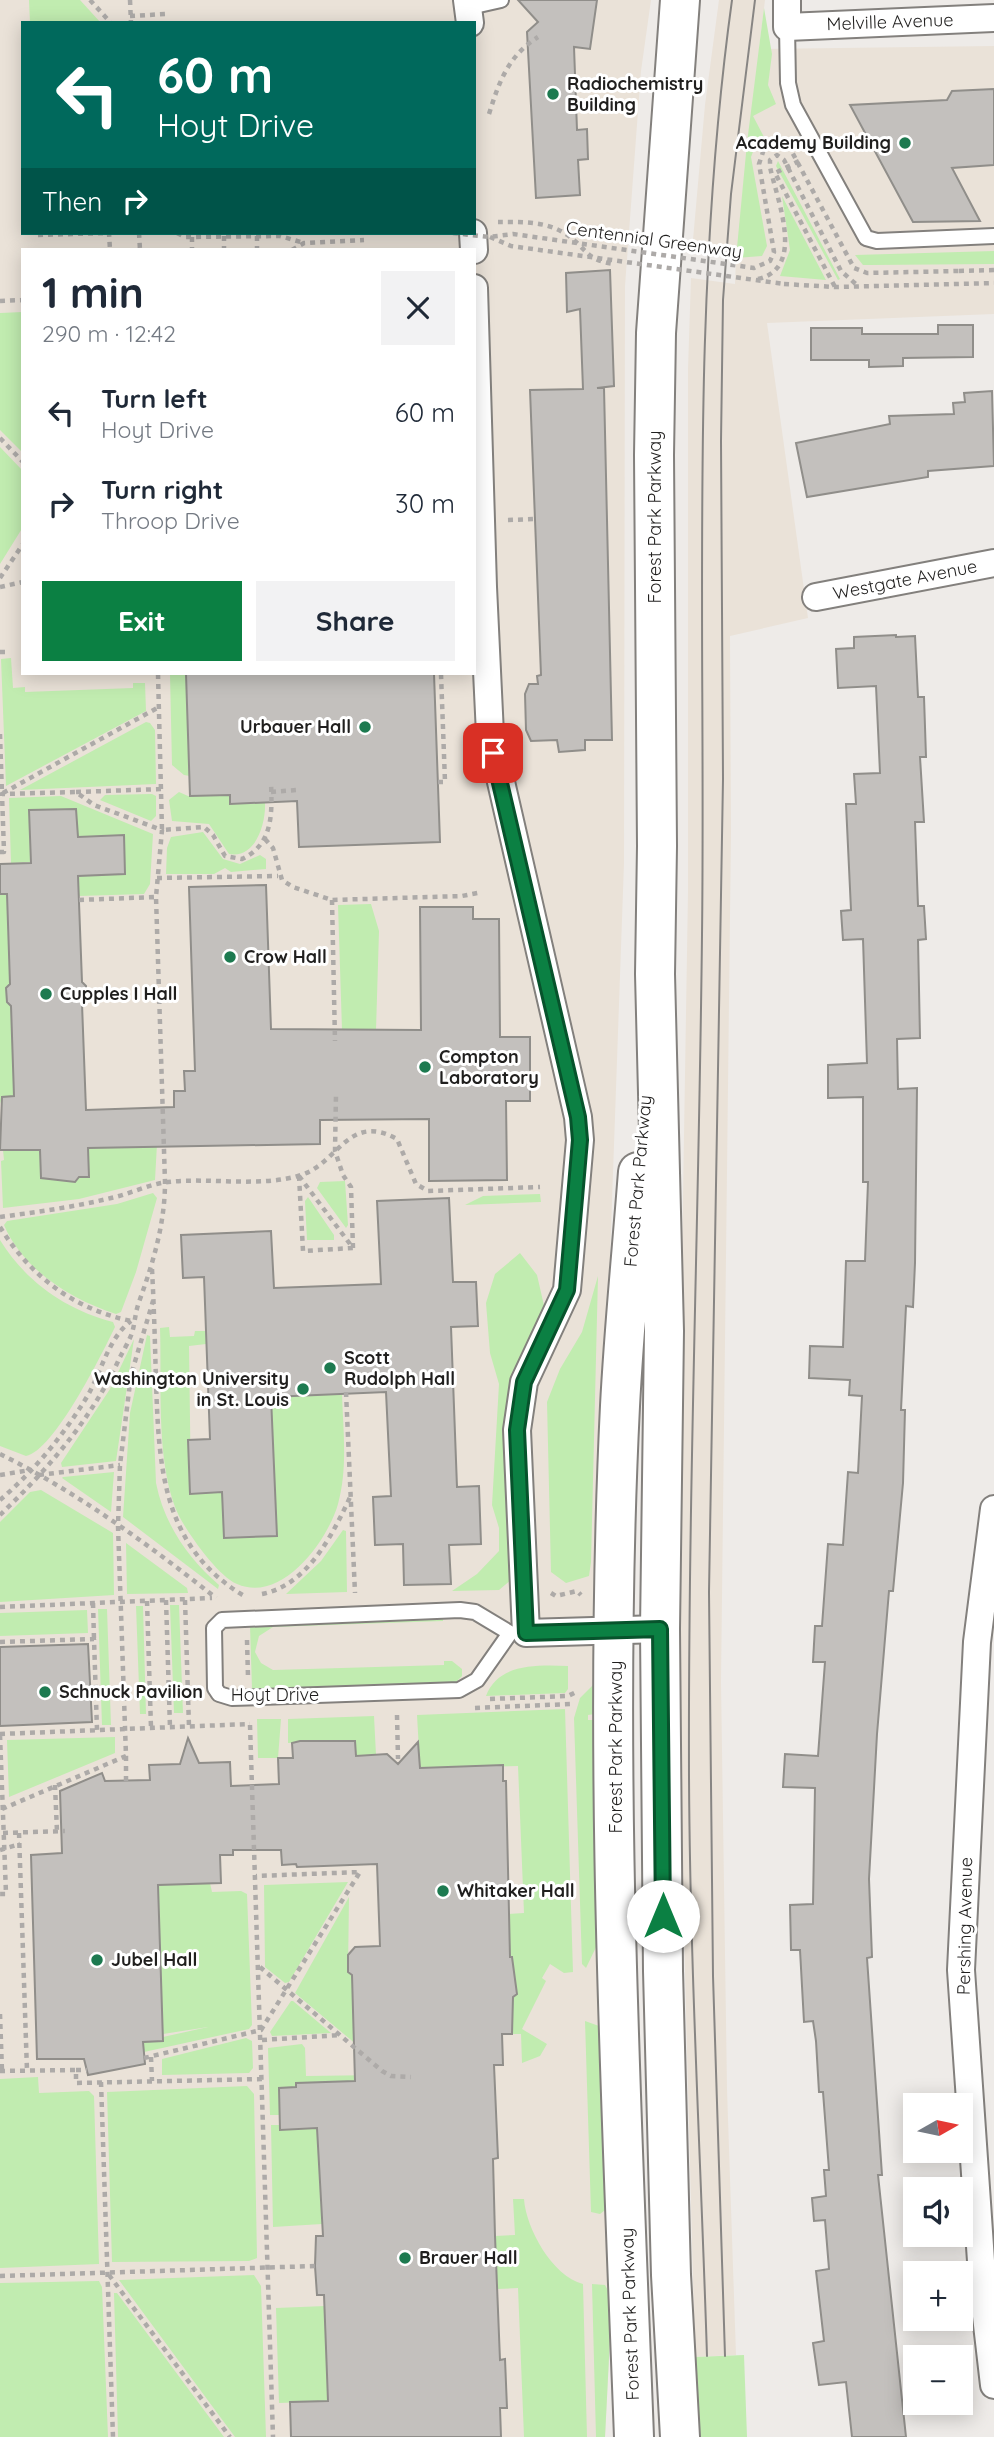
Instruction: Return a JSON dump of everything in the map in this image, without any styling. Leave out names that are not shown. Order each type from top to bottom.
[{"type":"main road","name":"Forest Park Parkway","points":[[680,0],[656,347],[655,974],[664,1331],[660,1629],[663,1971],[671,2275],[680,2437]]},
{"type":"main road","name":"Forest Park Parkway","points":[[676,60],[688,0]]},
{"type":"main road","name":"Forest Park Parkway","points":[[634,2437],[618,1957],[615,1629],[621,1393],[655,974]]},
{"type":"street","points":[[787,0],[787,27]]},
{"type":"street","name":"Melville Avenue","points":[[787,27],[994,18]]},
{"type":"street","points":[[476,363],[482,587],[490,734],[578,1117],[580,1140],[567,1290],[528,1371],[519,1403],[518,1633],[660,1629]]},
{"type":"street","name":"Westgate Avenue","points":[[816,597],[994,563]]},
{"type":"street","name":"Pershing Avenue","points":[[994,1510],[977,1642],[961,1970],[984,2290],[994,2385]]},
{"type":"lane","points":[[469,10],[501,0]]},
{"type":"lane","points":[[787,27],[788,83],[793,105],[866,238],[877,241],[994,236]]},
{"type":"lane","name":"Hoyt Drive","points":[[460,1610],[475,1612],[518,1633],[477,1680],[459,1690],[249,1697],[219,1694],[214,1680],[213,1636],[216,1623],[246,1618],[460,1610]]},
{"type":"path","points":[[90,0],[109,21]]},
{"type":"path","points":[[130,0],[131,21]]},
{"type":"path","points":[[130,16],[166,14]]},
{"type":"path","points":[[489,114],[504,70],[516,54],[538,37]]},
{"type":"path","name":"Centennial Greenway","points":[[483,235],[513,234],[745,267],[763,265],[774,253],[775,242],[759,156],[764,149],[777,143],[786,145],[792,152],[854,268],[867,273],[994,270]]},
{"type":"path","name":"Centennial Greenway","points":[[758,279],[775,272],[785,256],[786,244],[770,167],[770,160],[777,155],[784,160],[841,271],[858,286]]},
{"type":"path","points":[[803,159],[775,173],[835,287],[994,282]]},
{"type":"path","points":[[483,235],[551,227],[572,239],[589,257],[614,264]]},
{"type":"path","points":[[184,235],[280,236],[304,243],[364,240]]},
{"type":"path","name":"Centennial Greenway","points":[[483,235],[511,246],[784,284],[835,287]]},
{"type":"path","points":[[224,236],[224,248]]},
{"type":"path","points":[[257,236],[257,248]]},
{"type":"path","points":[[192,237],[192,248]]},
{"type":"path","points":[[295,248],[304,243]]},
{"type":"path","points":[[0,301],[21,300]]},
{"type":"path","points":[[0,438],[21,459]]},
{"type":"path","points":[[503,520],[535,519]]},
{"type":"path","points":[[0,578],[21,547]]},
{"type":"path","points":[[0,587],[21,582]]},
{"type":"path","points":[[0,652],[10,652]]},
{"type":"path","points":[[0,1515],[39,1475],[95,1405],[132,1332],[132,1321],[165,1213],[156,897],[163,789],[159,675]]},
{"type":"path","points":[[438,782],[445,782],[441,675]]},
{"type":"path","points":[[1,794],[159,707]]},
{"type":"path","points":[[0,734],[4,852],[0,852]]},
{"type":"path","points":[[76,792],[94,805],[162,830],[204,827],[213,835],[225,856],[236,860],[248,856],[265,839],[271,821],[271,782]]},
{"type":"path","points":[[1,794],[163,789]]},
{"type":"path","points":[[271,792],[297,790]]},
{"type":"path","points":[[265,839],[273,848],[278,876]]},
{"type":"path","points":[[157,878],[278,876],[293,887],[332,900],[462,896],[482,892]]},
{"type":"path","points":[[79,900],[156,897]]},
{"type":"path","points":[[332,900],[335,1041]]},
{"type":"path","points":[[336,1094],[335,1151],[343,1175],[351,1187],[353,1248]]},
{"type":"path","points":[[0,1217],[69,1207],[165,1182],[299,1176],[311,1171],[335,1151],[344,1139],[381,1131],[397,1139],[416,1184],[428,1191],[540,1187]]},
{"type":"path","points":[[299,1176],[353,1248]]},
{"type":"path","points":[[299,1176],[303,1251],[353,1248]]},
{"type":"path","points":[[0,1227],[23,1259],[48,1284],[91,1310],[132,1321]]},
{"type":"path","points":[[152,1262],[160,1459],[169,1504],[190,1544],[217,1574],[245,1599],[264,2079],[273,2437]]},
{"type":"path","points":[[127,1783],[118,1526],[120,1465],[131,1376],[153,1301]]},
{"type":"path","points":[[0,1500],[30,1470],[85,1401],[120,1329],[132,1321]]},
{"type":"path","points":[[346,1392],[355,1597]]},
{"type":"path","points":[[0,1454],[39,1475],[164,1556],[216,1598]]},
{"type":"path","points":[[39,1475],[120,1465]]},
{"type":"path","points":[[0,1475],[30,1470]]},
{"type":"path","points":[[236,1597],[245,1599],[268,1592],[288,1582],[314,1560],[334,1532],[351,1495]]},
{"type":"path","points":[[545,1587],[556,1596],[577,1591]]},
{"type":"path","points":[[0,1607],[226,1598]]},
{"type":"path","points":[[166,1600],[170,1728]]},
{"type":"path","points":[[185,1600],[189,1727]]},
{"type":"path","points":[[147,1601],[151,1728]]},
{"type":"path","points":[[93,1603],[97,1730]]},
{"type":"path","points":[[0,1642],[94,1639]]},
{"type":"path","points":[[397,1710],[398,1759]]},
{"type":"path","points":[[0,1894],[6,1894],[2,1849],[0,1735],[250,1725]]},
{"type":"path","points":[[2,1809],[126,1756]]},
{"type":"path","points":[[55,1785],[57,1832]]},
{"type":"path","points":[[3,1833],[65,1831]]},
{"type":"path","points":[[19,1833],[27,2070]]},
{"type":"path","points":[[2,1849],[20,1844]]},
{"type":"path","points":[[144,2059],[261,2030],[360,1872],[256,1876]]},
{"type":"path","points":[[259,1966],[387,2075],[411,2077]]},
{"type":"path","points":[[0,2014],[1,2071],[87,2070]]},
{"type":"path","points":[[262,2040],[341,2035]]},
{"type":"path","points":[[151,2057],[152,2081]]},
{"type":"path","points":[[76,2070],[76,2083],[264,2079]]},
{"type":"path","points":[[102,2082],[113,2437]]},
{"type":"path","points":[[0,2276],[315,2266]]},
{"type":"path","points":[[108,2274],[230,2437]]},
{"type":"shaded area","name":"Washington University in St. Louis","points":[[0,0],[651,0],[641,71],[625,286],[624,863],[599,1568],[612,2298],[605,2437],[0,2437]]},
{"type":"shaded area","points":[[719,0],[765,0],[759,49],[994,46],[994,314],[767,323],[808,618],[730,636],[731,832],[721,1682],[727,2089],[736,2355],[695,2357],[676,1625],[688,892],[688,369],[691,278],[735,284],[736,258],[692,251],[705,105]]},
{"type":"green space","points":[[29,0],[80,0],[99,21],[30,21]]},
{"type":"green space","points":[[764,8],[772,54],[768,85],[776,104],[753,116],[765,139],[754,149],[751,157],[767,246],[762,256],[736,258],[747,143]]},
{"type":"green space","points":[[778,161],[840,279],[838,280],[776,166]]},
{"type":"green space","points":[[782,196],[826,280],[780,276],[790,250]]},
{"type":"green space","points":[[994,251],[994,264],[863,265],[855,255]]},
{"type":"green space","points":[[21,312],[21,451],[0,430],[0,313]]},
{"type":"green space","points":[[0,447],[21,469],[21,530],[0,564]]},
{"type":"green space","points":[[11,658],[13,688],[25,687],[25,692],[133,688],[133,683],[145,683],[146,711],[6,786],[1,659]]},
{"type":"green space","points":[[170,675],[186,675],[190,776],[184,775],[172,765]]},
{"type":"green space","points":[[146,722],[155,730],[156,784],[20,790]]},
{"type":"green space","points":[[179,792],[188,796],[231,795],[231,804],[265,803],[264,820],[258,838],[246,851],[229,854],[209,824],[172,821],[169,800]]},
{"type":"green space","points":[[105,795],[156,796],[156,816],[151,821],[100,800]]},
{"type":"green space","points":[[61,796],[153,834],[150,884],[144,894],[79,896],[78,876],[125,874],[124,835],[78,837],[76,809],[29,810],[31,862],[11,863],[9,798]]},
{"type":"green space","points":[[203,832],[223,859],[240,864],[260,855],[266,859],[266,869],[231,872],[225,868],[214,874],[166,874],[167,848],[171,837]]},
{"type":"green space","points":[[0,894],[7,894],[10,984],[6,988],[7,1002],[11,1006],[14,1096],[2,1097],[0,1104]]},
{"type":"green space","points":[[371,904],[379,931],[376,1030],[342,1030],[338,905]]},
{"type":"green space","points":[[157,1144],[155,1180],[79,1199],[3,1208],[3,1150],[40,1148],[41,1178],[74,1182],[88,1148]]},
{"type":"green space","points":[[345,1181],[346,1228],[317,1188],[320,1182]]},
{"type":"green space","points":[[153,1193],[157,1198],[136,1272],[121,1312],[116,1314],[83,1301],[51,1281],[23,1256],[4,1225],[7,1221],[117,1204]]},
{"type":"green space","points":[[540,1194],[541,1202],[465,1205],[483,1196]]},
{"type":"green space","points":[[308,1197],[334,1235],[334,1240],[307,1240],[305,1201]]},
{"type":"green space","points":[[0,1240],[34,1281],[48,1292],[79,1310],[113,1322],[115,1327],[89,1378],[63,1420],[50,1438],[26,1456],[0,1446]]},
{"type":"green space","points":[[520,1253],[537,1275],[545,1310],[511,1580],[499,1590],[452,1591],[477,1574],[499,1551],[499,1528],[492,1505],[499,1384],[490,1353],[486,1303],[495,1274]]},
{"type":"green space","points":[[598,1276],[591,1562],[589,1576],[566,1583],[551,1572],[547,1402],[560,1369],[582,1332]]},
{"type":"green space","points":[[169,1327],[170,1337],[194,1336],[195,1331],[206,1331],[206,1344],[189,1346],[191,1494],[222,1492],[271,1397],[342,1393],[343,1477],[333,1519],[314,1550],[301,1565],[270,1585],[254,1588],[237,1584],[221,1573],[190,1534],[171,1496],[161,1424],[160,1328]]},
{"type":"green space","points":[[147,1335],[150,1336],[156,1483],[160,1498],[179,1539],[197,1563],[219,1585],[218,1589],[123,1517],[130,1413]]},
{"type":"green space","points":[[134,1339],[116,1461],[62,1467],[61,1463],[110,1389]]},
{"type":"green space","points":[[114,1472],[111,1512],[62,1478],[63,1477]]},
{"type":"green space","points":[[41,1490],[113,1533],[114,1595],[0,1602],[0,1522],[30,1492]]},
{"type":"green space","points":[[343,1530],[346,1531],[347,1592],[286,1594],[321,1561]]},
{"type":"green space","points":[[126,1543],[187,1588],[188,1593],[127,1594]]},
{"type":"green space","points":[[170,1605],[179,1605],[183,1713],[174,1713]]},
{"type":"green space","points":[[136,1606],[143,1606],[146,1714],[140,1714]]},
{"type":"green space","points":[[98,1609],[107,1609],[111,1725],[102,1725]]},
{"type":"green space","points":[[87,1610],[88,1633],[0,1636],[0,1613]]},
{"type":"green space","points":[[443,1617],[443,1621],[273,1627],[259,1636],[255,1652],[261,1663],[273,1670],[444,1665],[444,1661],[452,1661],[462,1669],[462,1676],[455,1683],[252,1689],[250,1625]]},
{"type":"green space","points":[[532,1666],[568,1666],[568,1689],[565,1693],[486,1696],[492,1685],[509,1672]]},
{"type":"green space","points":[[593,1685],[596,1693],[595,1714],[588,1715],[588,1720],[595,1720],[599,1941],[586,1968],[582,1964],[574,1718],[580,1698]]},
{"type":"green space","points":[[565,1709],[573,1972],[564,1973],[550,1964],[542,1978],[546,1981],[522,2029],[547,2044],[540,2056],[522,2063],[521,2034],[512,2034],[513,1997],[517,1994],[510,1957],[508,1914],[524,1913],[518,1766],[420,1768],[417,1715]]},
{"type":"green space","points":[[374,1716],[376,1755],[356,1755],[355,1741],[288,1743],[288,1719]]},
{"type":"green space","points":[[257,1719],[281,1719],[278,1758],[258,1758]]},
{"type":"green space","points":[[115,1737],[115,1753],[9,1797],[7,1740]]},
{"type":"green space","points":[[348,1882],[289,1982],[285,1983],[265,1967],[264,1885]]},
{"type":"green space","points":[[210,1883],[212,1892],[241,1891],[247,1894],[252,2025],[249,2029],[144,2052],[144,2042],[162,2041],[163,2037],[208,2027],[163,2034],[158,1885]]},
{"type":"green space","points":[[349,1897],[348,1971],[352,1975],[354,2039],[388,2071],[295,1993]]},
{"type":"green space","points":[[291,2001],[331,2033],[272,2036],[270,2032]]},
{"type":"green space","points":[[585,2021],[599,2026],[604,2038],[609,2207],[600,2214],[591,2212]]},
{"type":"green space","points":[[246,2038],[252,2041],[253,2068],[249,2073],[162,2075],[162,2059]]},
{"type":"green space","points":[[302,2044],[305,2048],[306,2076],[380,2075],[388,2079],[280,2088],[280,2115],[270,2115],[268,2048]]},
{"type":"green space","points":[[38,2077],[39,2093],[89,2091],[94,2096],[99,2264],[0,2268],[0,2079]]},
{"type":"green space","points":[[247,2086],[254,2094],[257,2258],[249,2261],[112,2262],[107,2092]]},
{"type":"green space","points":[[271,2125],[280,2125],[281,2130],[321,2128],[319,2156],[322,2224],[273,2227]]},
{"type":"green space","points":[[513,2199],[524,2199],[535,2237],[551,2261],[572,2279],[583,2284],[587,2437],[524,2437],[518,2288],[497,2289],[495,2236],[515,2235]]},
{"type":"green space","points":[[254,2275],[261,2286],[266,2437],[235,2437],[119,2280]]},
{"type":"green space","points":[[99,2281],[102,2287],[108,2437],[0,2437],[0,2283]]},
{"type":"green space","points":[[592,2284],[605,2285],[612,2298],[605,2437],[596,2437]]},
{"type":"green space","points":[[114,2293],[117,2293],[224,2437],[118,2437]]},
{"type":"green space","points":[[325,2306],[331,2401],[279,2403],[276,2308]]},
{"type":"green space","points":[[744,2355],[747,2437],[699,2437],[695,2357]]},
{"type":"building","name":"Radiochemistry Building","points":[[518,0],[597,0],[590,49],[574,47],[577,130],[587,129],[588,159],[578,160],[580,195],[536,198],[527,32],[538,22]]},
{"type":"building","name":"Academy Building","points":[[994,89],[994,165],[952,168],[980,221],[913,222],[850,105],[947,100],[952,91]]},
{"type":"building","points":[[610,270],[614,386],[597,388],[604,388],[612,740],[585,740],[585,750],[559,752],[557,740],[531,741],[526,730],[525,694],[529,684],[538,684],[537,676],[541,675],[530,390],[583,389],[580,309],[567,312],[566,273]]},
{"type":"building","points":[[938,325],[973,325],[973,357],[903,358],[903,366],[869,367],[869,360],[811,360],[811,328],[862,328],[862,334],[938,334]]},
{"type":"building","points":[[992,391],[994,466],[928,471],[928,477],[807,497],[796,443],[890,424],[889,416],[954,414],[953,403],[965,402],[964,393]]},
{"type":"building","points":[[915,636],[918,697],[924,697],[926,757],[920,757],[924,822],[915,822],[918,906],[924,906],[926,939],[918,940],[920,1038],[897,1039],[898,1089],[917,1088],[915,1263],[913,1307],[906,1306],[901,1410],[905,1410],[903,1483],[893,1591],[889,1591],[877,1734],[869,1879],[872,1957],[867,1958],[882,2175],[878,2175],[906,2437],[852,2437],[846,2382],[819,2385],[813,2343],[824,2341],[816,2271],[829,2269],[825,2220],[814,2221],[812,2198],[826,2196],[824,2170],[829,2170],[823,2092],[819,2092],[816,2041],[813,2021],[804,2022],[800,1950],[791,1950],[790,1905],[813,1904],[815,1788],[783,1787],[785,1754],[818,1756],[825,1662],[813,1662],[815,1626],[822,1626],[828,1544],[843,1545],[848,1472],[858,1473],[862,1396],[849,1395],[850,1380],[809,1378],[810,1346],[843,1347],[846,1261],[865,1261],[868,1182],[863,1182],[863,1097],[828,1098],[828,1065],[867,1063],[863,939],[843,940],[841,911],[851,910],[846,804],[856,804],[854,774],[880,773],[876,686],[838,688],[836,649],[854,648],[854,637]]},
{"type":"building","name":"Urbauer Hall","points":[[186,675],[434,675],[440,842],[299,847],[297,801],[230,804],[230,795],[190,796]]},
{"type":"building","points":[[76,809],[78,837],[124,835],[125,874],[78,876],[82,982],[86,986],[86,1000],[82,1004],[86,1110],[174,1107],[174,1091],[185,1091],[184,1071],[195,1071],[189,887],[266,885],[271,1029],[421,1030],[420,907],[473,907],[473,919],[499,919],[500,1037],[530,1037],[530,1101],[506,1101],[507,1180],[429,1181],[429,1119],[320,1120],[320,1144],[88,1148],[89,1177],[79,1177],[75,1182],[41,1178],[40,1150],[0,1150],[2,1097],[14,1096],[11,1006],[7,1002],[6,988],[10,984],[7,894],[0,894],[0,864],[31,863],[29,810]]},
{"type":"building","name":"Scott Rudolph Hall","points":[[449,1198],[453,1282],[476,1282],[478,1326],[451,1327],[457,1487],[479,1486],[481,1544],[449,1545],[451,1584],[404,1585],[403,1544],[375,1545],[373,1497],[391,1496],[386,1392],[271,1397],[277,1536],[224,1538],[222,1492],[190,1494],[188,1440],[210,1439],[204,1277],[183,1278],[181,1235],[271,1231],[274,1288],[381,1284],[377,1201]]},
{"type":"building","name":"Schnuck Pavilion","points":[[88,1644],[92,1722],[0,1726],[0,1647]]},
{"type":"building","points":[[188,1738],[199,1763],[230,1762],[231,1786],[279,1784],[278,1758],[293,1758],[292,1743],[300,1741],[355,1741],[356,1756],[387,1754],[398,1764],[418,1742],[420,1768],[503,1765],[503,1781],[506,1781],[510,1957],[517,1994],[513,1997],[512,2034],[502,2034],[503,2065],[494,2065],[498,2158],[493,2159],[495,2236],[500,2360],[505,2359],[507,2408],[500,2408],[501,2437],[291,2437],[290,2402],[328,2401],[324,2295],[317,2295],[315,2266],[316,2236],[323,2236],[317,2128],[280,2130],[279,2088],[296,2087],[296,2083],[355,2081],[352,1975],[348,1972],[348,1955],[355,1947],[380,1946],[377,1864],[297,1867],[296,1864],[282,1865],[281,1850],[233,1850],[233,1855],[220,1855],[221,1883],[158,1885],[163,2041],[143,2042],[145,2064],[88,2075],[84,2059],[37,2059],[31,1855],[62,1853],[60,1791],[102,1773],[105,1781],[150,1780],[149,1765],[180,1764]]},
{"type":"tram line","points":[[707,2356],[690,1848],[690,1565],[702,935],[702,467],[705,350],[719,116],[732,0]]},
{"type":"tram line","points":[[725,2356],[713,1976],[709,1592],[723,779],[721,441],[723,300],[731,194],[755,0]]},
{"type":"place","name":"Radiochemistry Building","points":[[553,94]]},
{"type":"place","name":"Academy Building","points":[[905,143]]},
{"type":"place","name":"Urbauer Hall","points":[[365,727]]},
{"type":"place","name":"Crow Hall","points":[[230,957]]},
{"type":"place","name":"Cupples I Hall","points":[[46,994]]},
{"type":"place","name":"Compton Laboratory","points":[[425,1067]]},
{"type":"place","name":"Scott Rudolph Hall","points":[[330,1368]]},
{"type":"place","name":"Washington University in St. Louis","points":[[303,1389]]},
{"type":"place","name":"Schnuck Pavilion","points":[[45,1692]]},
{"type":"place","name":"Whitaker Hall","points":[[443,1891]]},
{"type":"place","name":"Jubel Hall","points":[[97,1960]]},
{"type":"place","name":"Brauer Hall","points":[[405,2258]]},
{"type":"route","points":[[493,753],[578,1117],[580,1140],[567,1290],[561,1307],[532,1361],[519,1403],[517,1430],[526,1633],[660,1629],[663,1916]]}]
